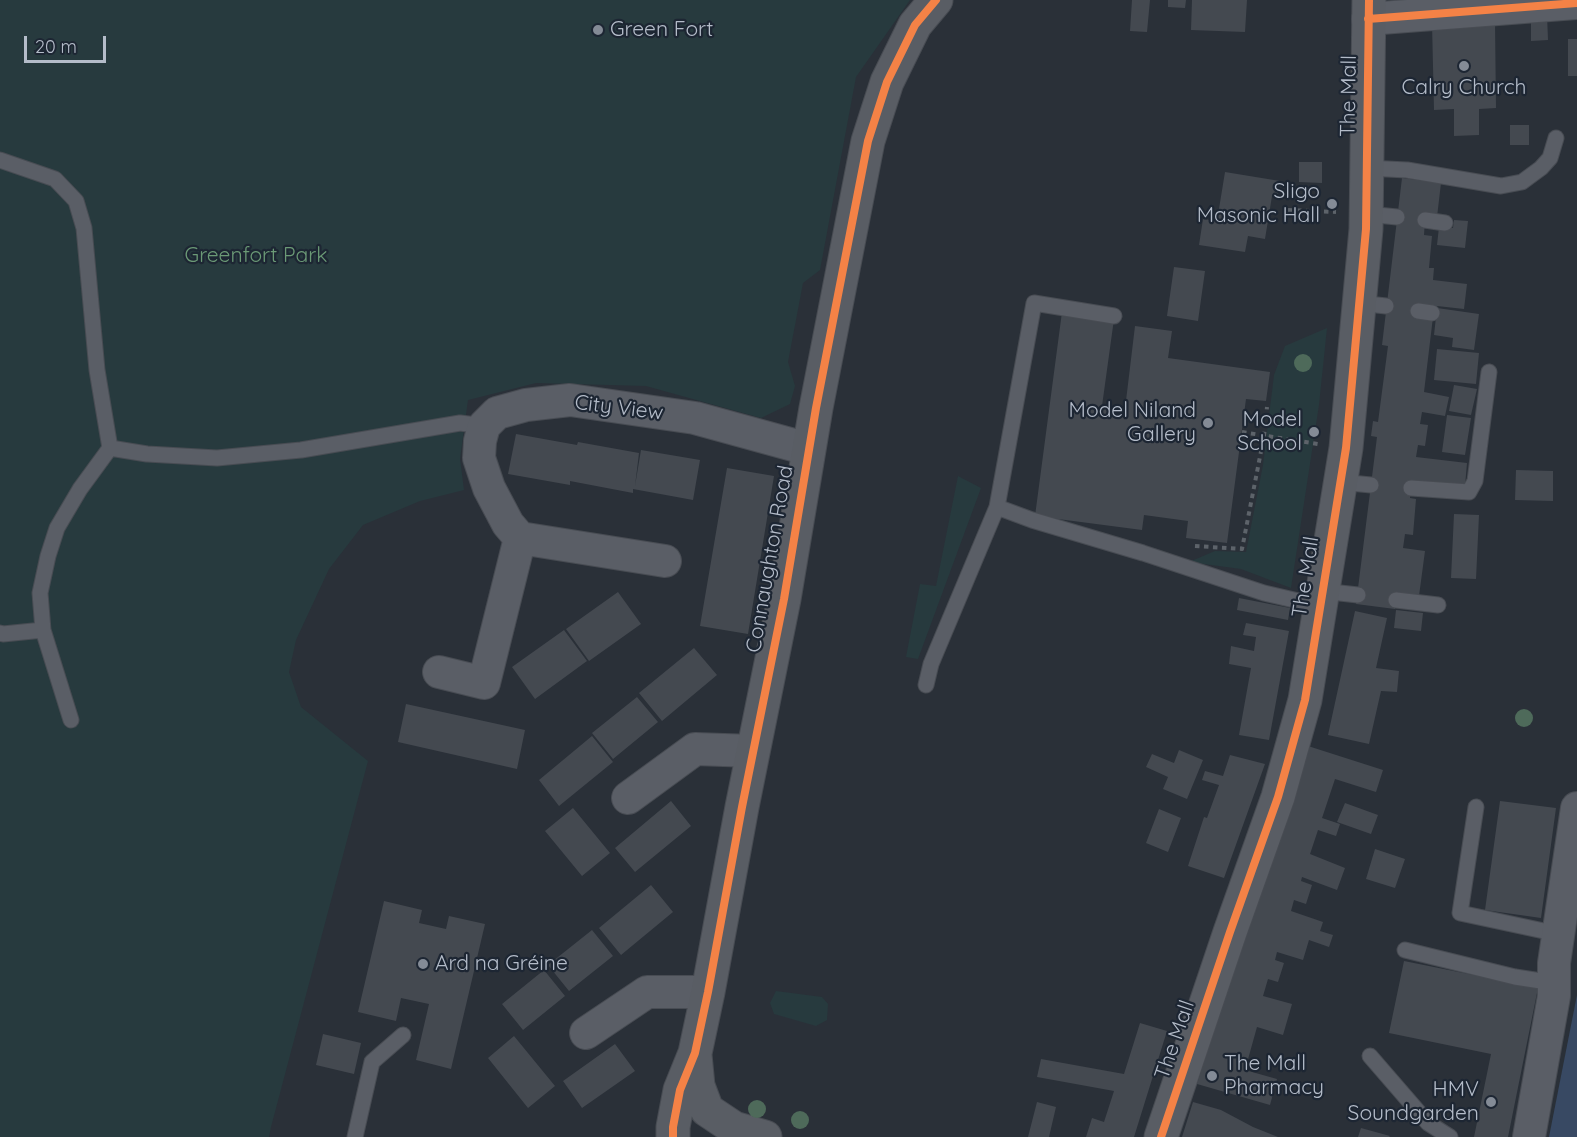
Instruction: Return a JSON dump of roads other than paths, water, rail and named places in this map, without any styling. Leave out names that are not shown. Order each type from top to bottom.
[{"type":"main road","name":"Connaughton Road","points":[[673,1137],[680,1090],[695,1053],[708,992],[784,599],[808,449],[868,141],[891,73],[915,25],[936,0]]},
{"type":"main road","name":"The Mall","points":[[1161,1137],[1278,797],[1305,700],[1321,598],[1355,483],[1346,448],[1373,305],[1382,216],[1366,168],[1368,9]]},
{"type":"main road","points":[[695,1053],[698,1086],[707,1110],[720,1133],[765,1137]]},
{"type":"street","points":[[1368,9],[1577,3]]},
{"type":"street","name":"City View","points":[[484,426],[497,413],[526,405],[570,400],[695,418],[808,449]]},
{"type":"street","points":[[484,426],[478,458],[489,488],[508,524],[520,538],[665,561]]},
{"type":"street","points":[[439,672],[484,683],[520,538]]},
{"type":"street","points":[[628,798],[695,748],[753,751]]},
{"type":"street","points":[[1529,1137],[1554,996],[1554,963],[1577,808]]},
{"type":"street","points":[[586,1033],[647,993],[708,992]]},
{"type":"lane","points":[[1366,168],[1407,170],[1501,186],[1522,182],[1541,168],[1550,158],[1556,138]]},
{"type":"lane","points":[[0,160],[56,179],[75,201],[84,228],[97,370],[110,448],[80,489],[57,528],[40,593],[43,630],[71,720]]},
{"type":"lane","points":[[1425,220],[1445,223]]},
{"type":"lane","points":[[926,685],[931,664],[997,507],[1034,303],[1114,316]]},
{"type":"lane","points":[[1411,488],[1469,492],[1476,481],[1489,372]]},
{"type":"lane","points":[[110,448],[147,454],[217,458],[301,450],[460,423],[484,426]]},
{"type":"lane","points":[[997,507],[1264,593],[1321,598],[1358,595]]},
{"type":"lane","points":[[1396,600],[1438,605]]},
{"type":"lane","points":[[0,633],[43,630]]},
{"type":"lane","points":[[1476,807],[1460,913],[1558,934]]},
{"type":"lane","points":[[1405,950],[1515,977],[1554,983]]},
{"type":"lane","points":[[355,1137],[372,1062],[403,1035]]},
{"type":"lane","points":[[1370,1056],[1428,1123],[1450,1137]]},
{"type":"water","points":[[1577,995],[1577,1137],[1549,1137]]},
{"type":"place","name":"Green Fort","points":[[598,30]]},
{"type":"place","name":"Calry Church","points":[[1464,66]]},
{"type":"place","name":"Sligo Masonic Hall","points":[[1332,204]]},
{"type":"place","name":"Model Niland Gallery","points":[[1208,423]]},
{"type":"place","name":"Model School","points":[[1314,432]]},
{"type":"place","name":"Ard na Gréine","points":[[423,964]]},
{"type":"place","name":"The Mall Pharmacy","points":[[1212,1076]]},
{"type":"place","name":"HMV Soundgarden","points":[[1491,1102]]},
{"type":"park label","name":"Greenfort Park","points":[[256,256]]}]
